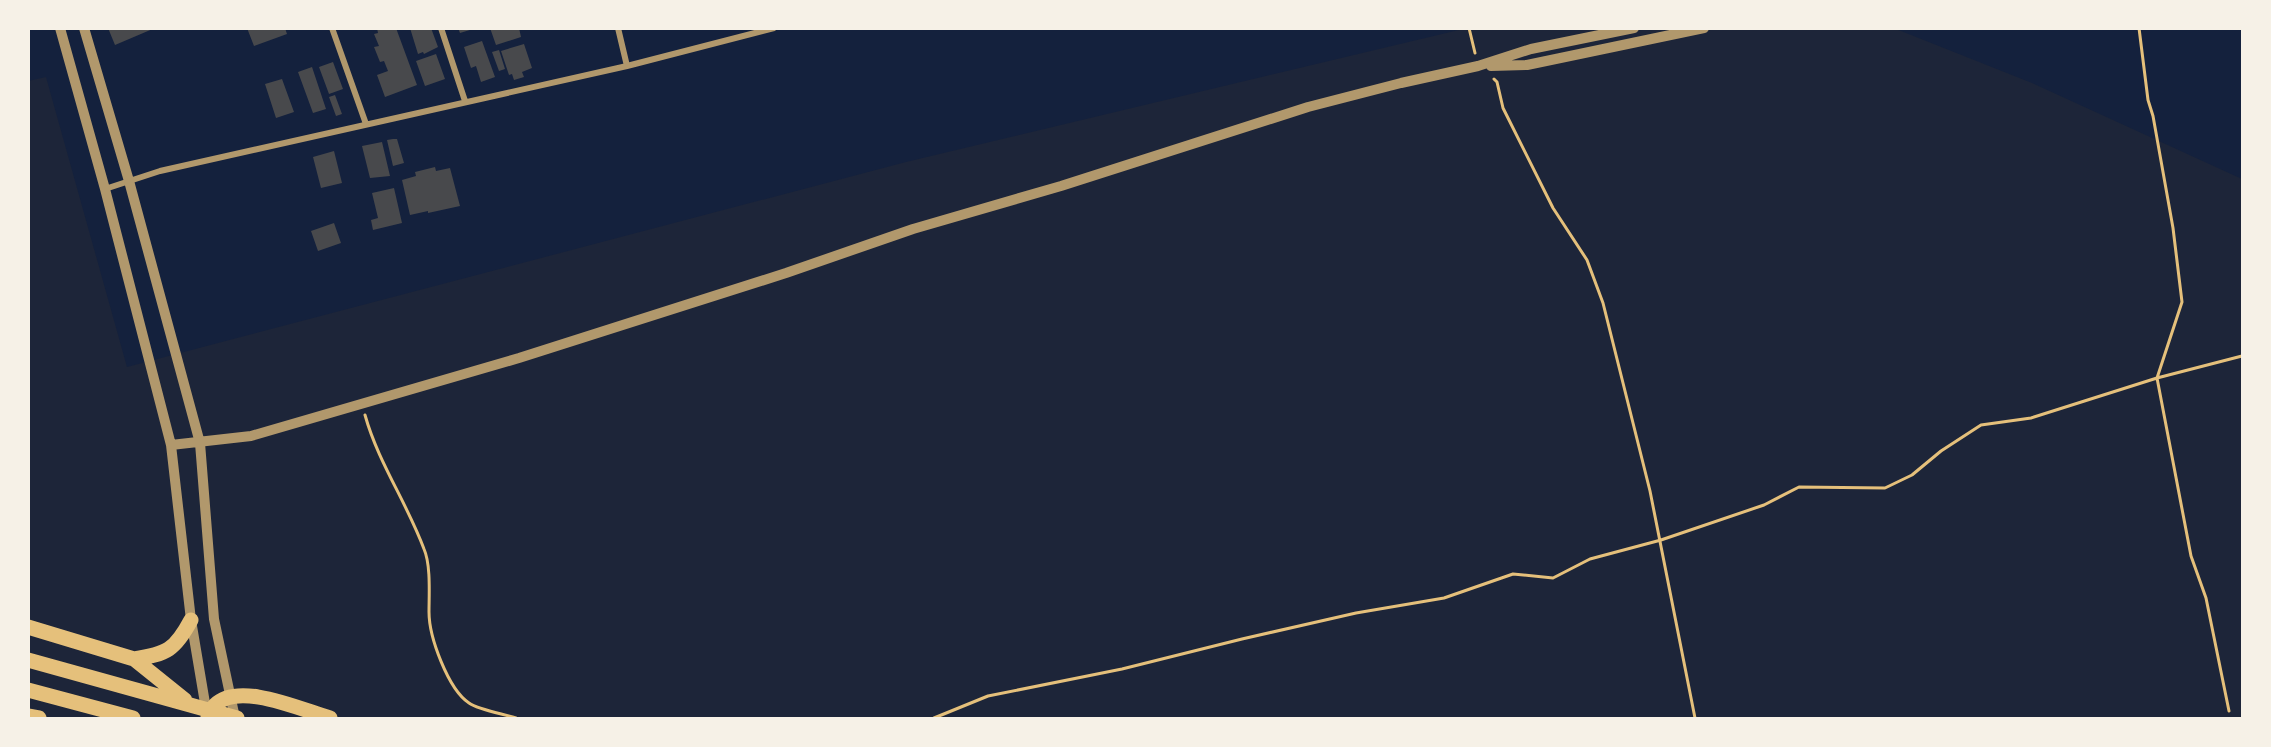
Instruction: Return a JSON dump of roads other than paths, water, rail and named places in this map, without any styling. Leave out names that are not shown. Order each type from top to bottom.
[{"type":"main road","points":[[134,659],[159,655],[172,648],[180,640],[190,620]]},
{"type":"main road","points":[[28,627],[134,659],[208,718],[214,705],[232,696],[255,696],[330,718]]},
{"type":"main road","points":[[28,660],[236,718]]},
{"type":"main road","points":[[28,690],[133,718]]},
{"type":"main road","points":[[28,716],[39,718]]},
{"type":"street","points":[[60,28],[105,189],[171,445],[190,620],[208,718]]},
{"type":"street","points":[[84,28],[129,181],[200,443],[214,619],[236,718]]},
{"type":"street","points":[[332,28],[366,124]]},
{"type":"street","points":[[441,28],[465,101]]},
{"type":"street","points":[[618,28],[627,66]]},
{"type":"street","points":[[105,189],[160,171],[627,66],[774,28]]},
{"type":"street","points":[[171,445],[251,436],[519,358],[913,230],[1061,186],[1308,107],[1478,66],[1532,49],[1634,28]]},
{"type":"street","points":[[1478,66],[1527,64],[1704,28]]}]
